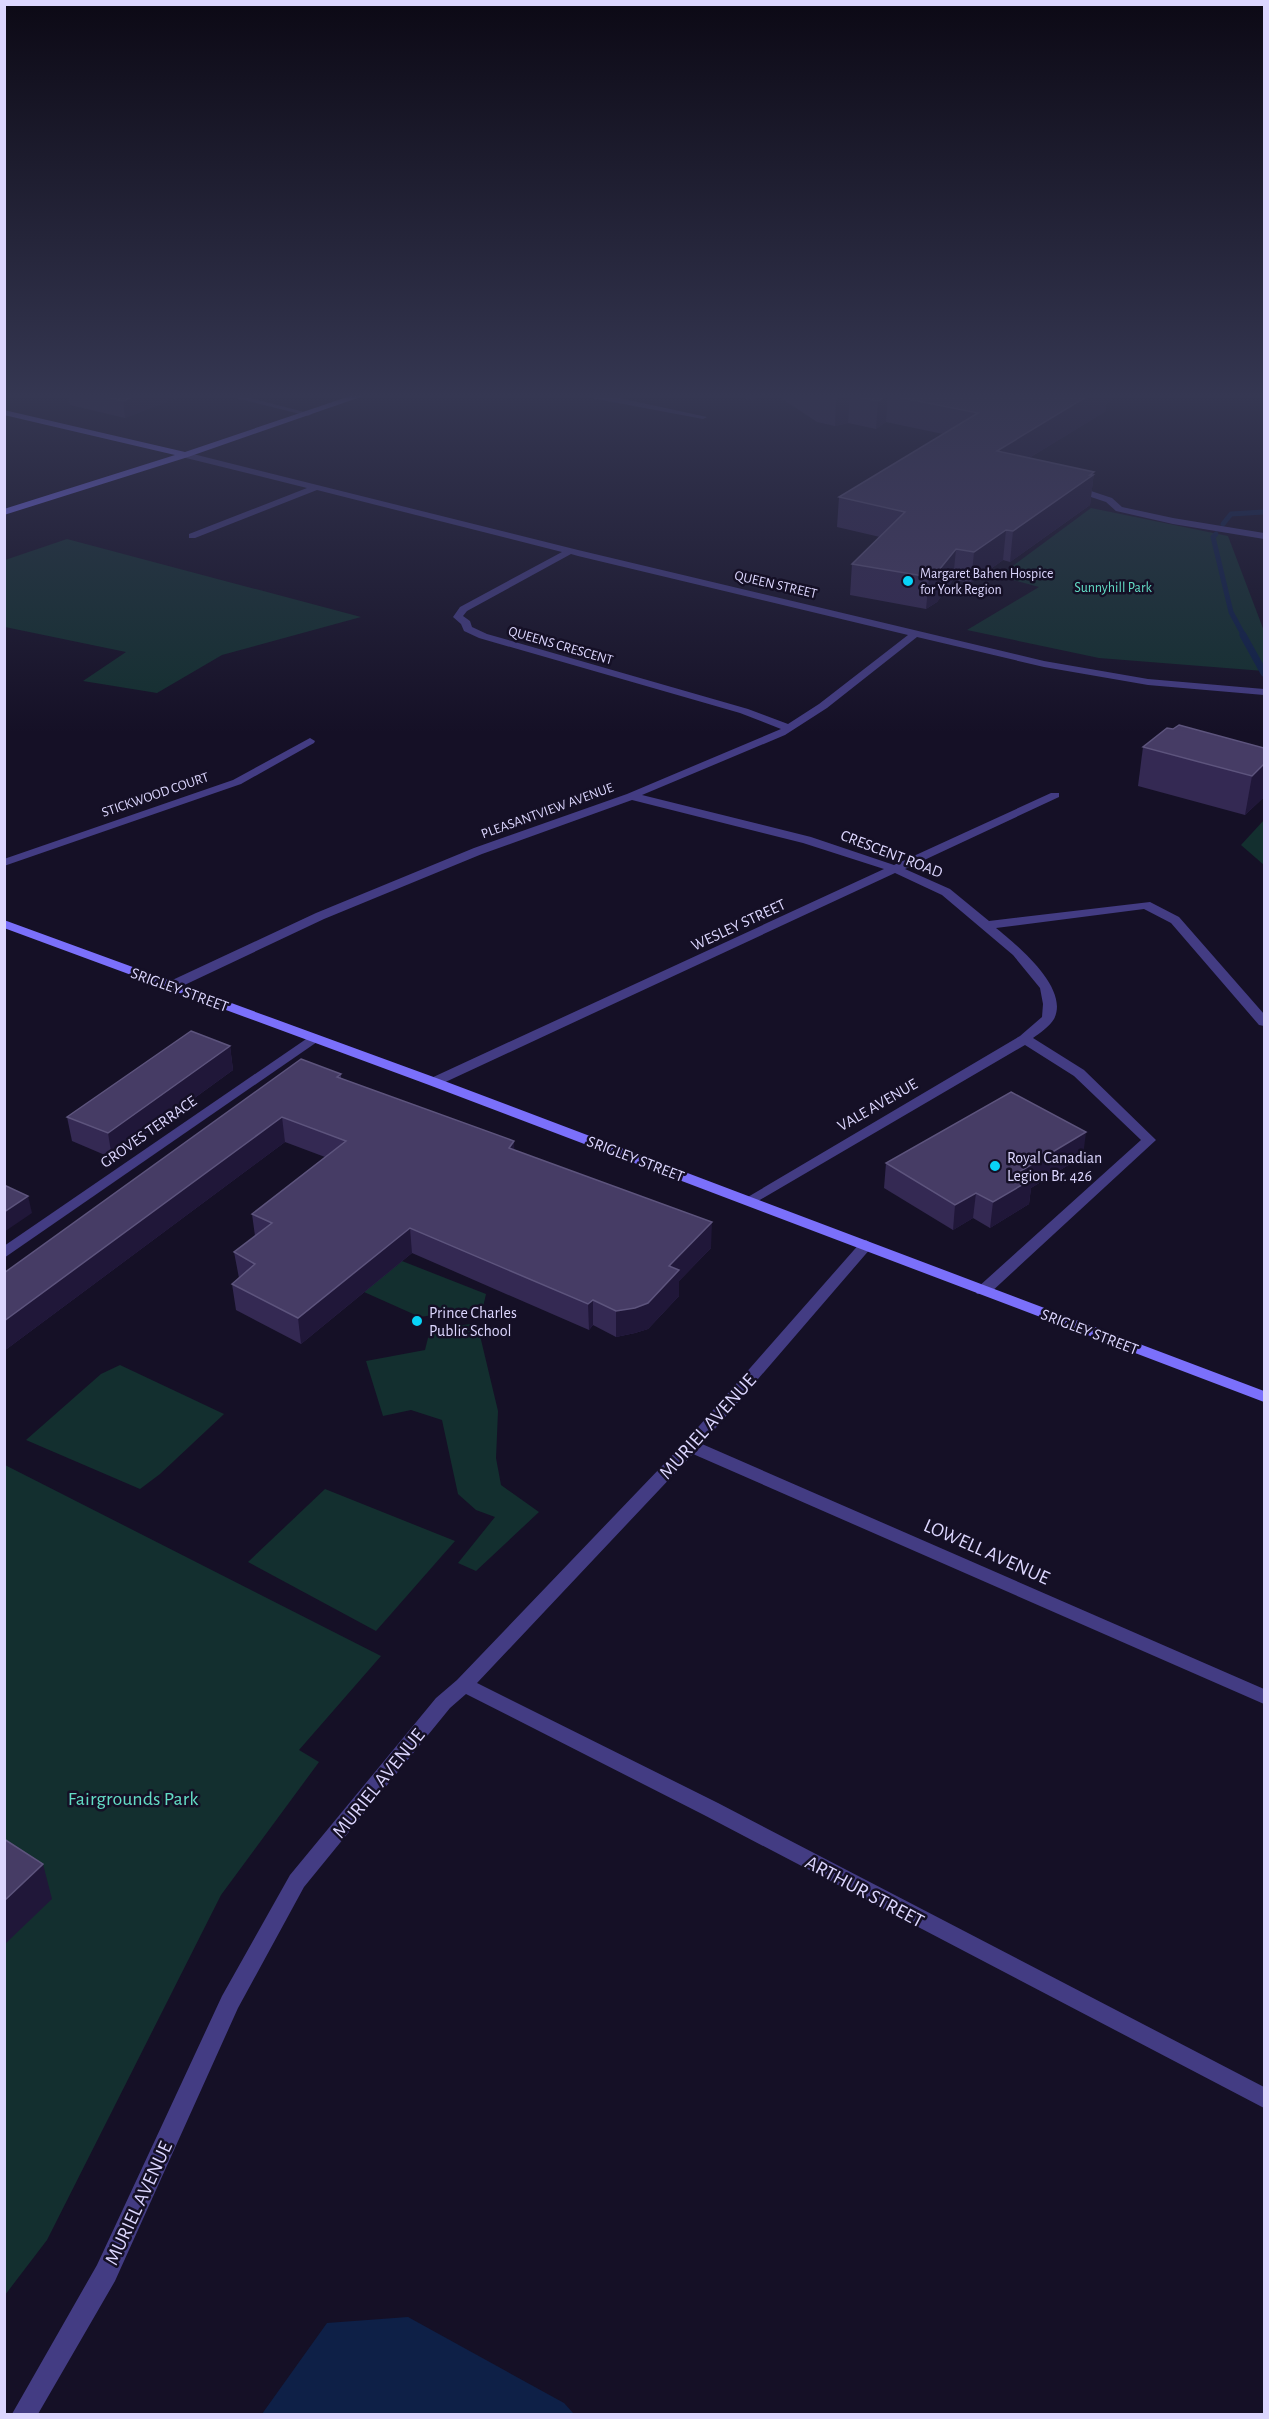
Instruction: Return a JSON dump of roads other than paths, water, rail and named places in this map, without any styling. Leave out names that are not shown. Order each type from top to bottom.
[{"type":"street","points":[[4,512],[20,507]]},
{"type":"street","points":[[192,536],[267,507]]},
{"type":"street","name":"QUEEN STREET","points":[[391,507],[1044,664],[1148,682],[1264,692]]},
{"type":"street","points":[[1117,507],[1179,522],[1264,536]]},
{"type":"street","name":"QUEENS CRESCENT","points":[[570,551],[463,609],[458,616],[468,628],[483,636],[733,708],[789,728]]},
{"type":"street","name":"PLEASANTVIEW AVENUE","points":[[171,986],[320,916],[425,872],[631,796],[789,728],[823,706],[916,633]]},
{"type":"street","name":"STICKWOOD COURT","points":[[4,863],[237,782],[310,741]]},
{"type":"street","name":"WESLEY STREET","points":[[434,1082],[1055,795]]},
{"type":"street","name":"CRESCENT ROAD","points":[[631,796],[807,840],[895,869],[946,892],[1018,952],[1046,987],[1050,1004],[1048,1018],[1025,1039]]},
{"type":"street","points":[[988,925],[1146,904],[1175,920],[1264,1022]]},
{"type":"street","name":"SRIGLEY STREET","points":[[4,924],[434,1082],[1264,1397]]},
{"type":"street","name":"GROVES TERRACE","points":[[4,1253],[312,1039]]},
{"type":"street","points":[[983,1291],[1149,1140],[1079,1073],[1025,1039]]},
{"type":"street","name":"VALE AVENUE","points":[[748,1201],[1025,1039]]},
{"type":"street","name":"MURIEL AVENUE","points":[[24,2415],[106,2273],[231,2003],[297,1881],[443,1702],[464,1685],[691,1446],[866,1245]]},
{"type":"street","name":"LOWELL AVENUE","points":[[691,1446],[1264,1697]]},
{"type":"street","name":"ARTHUR STREET","points":[[464,1685],[711,1809],[1264,2098]]},
{"type":"water","points":[[408,2317],[564,2403],[574,2414],[262,2414],[327,2323]]},
{"type":"waterway","points":[[1223,524],[1231,514],[1264,512]]},
{"type":"waterway","points":[[1216,534],[1213,537],[1231,612],[1244,636]]},
{"type":"waterway","points":[[1243,635],[1264,673]]},
{"type":"place","name":"Margaret Bahen Hospice for York Region","points":[[908,581]]},
{"type":"place","name":"Royal Canadian Legion Br. 426","points":[[995,1166]]},
{"type":"place","name":"Prince Charles Public School","points":[[417,1321]]},
{"type":"park label","name":"Sunnyhill Park","points":[[1113,587]]},
{"type":"park label","name":"Fairgrounds Park","points":[[133,1798]]}]
